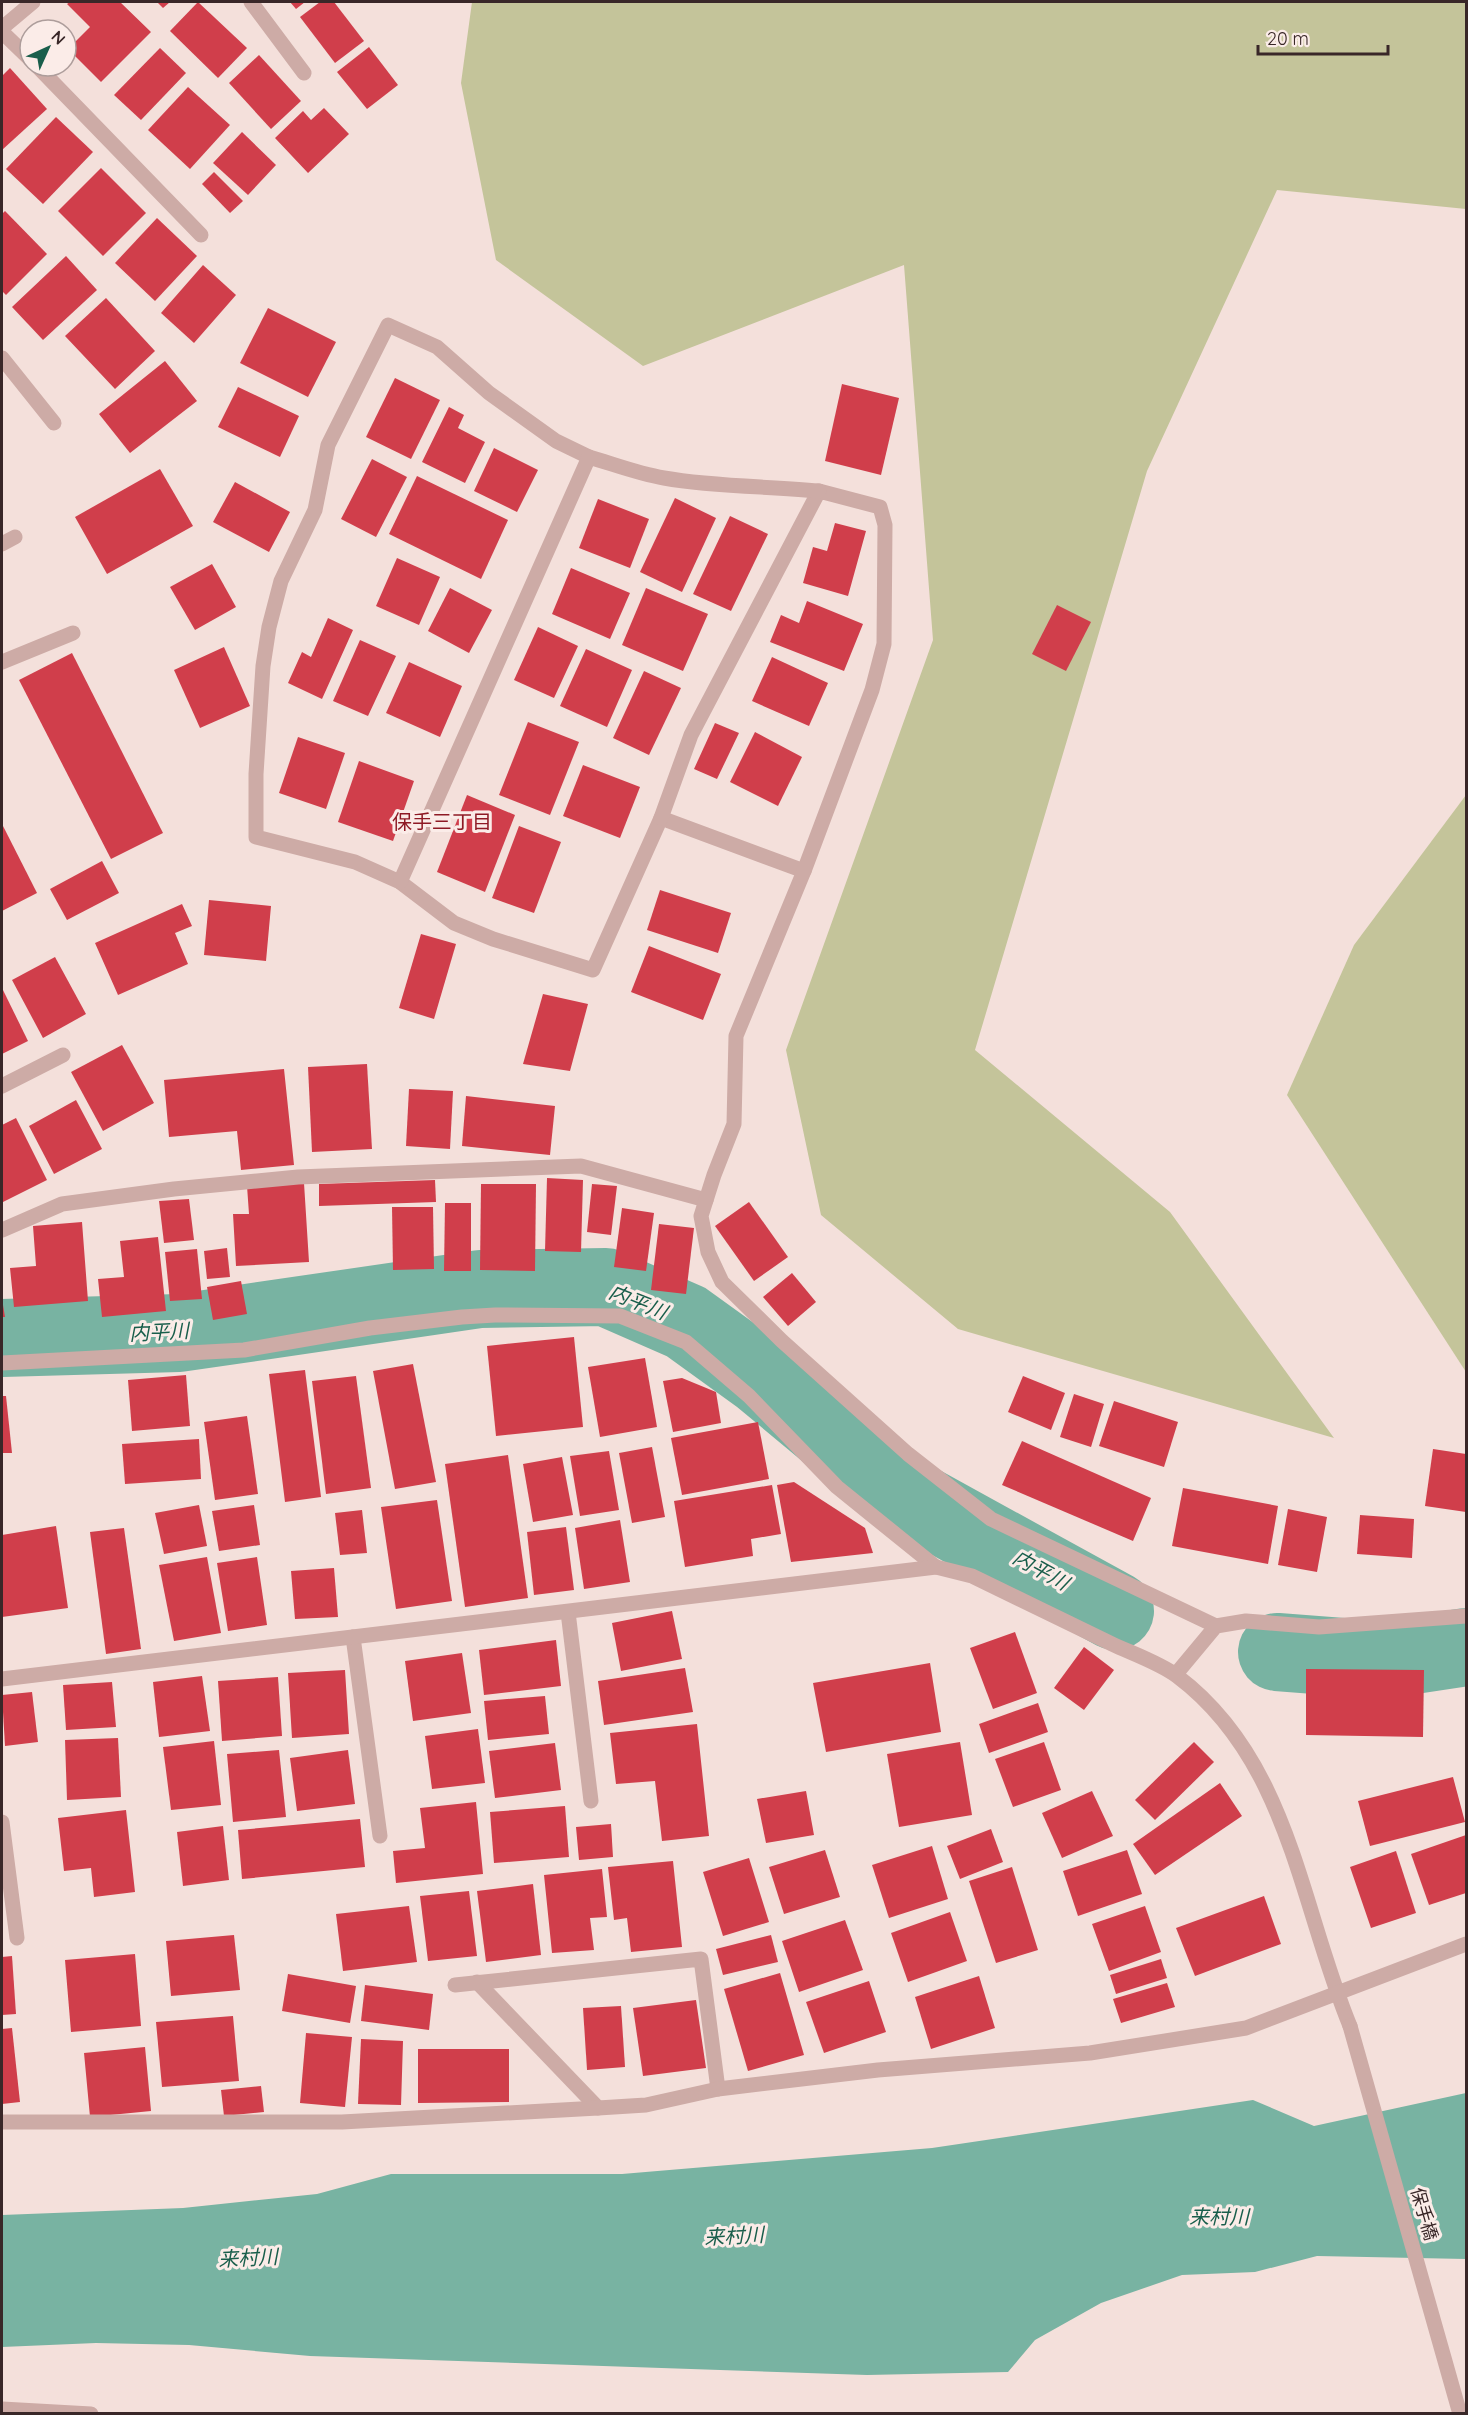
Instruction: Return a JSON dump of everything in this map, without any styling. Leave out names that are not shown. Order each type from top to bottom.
[{"type":"street","points":[[18,47],[2,30],[33,2]]},
{"type":"street","points":[[251,2],[304,73]]},
{"type":"street","points":[[49,78],[201,235]]},
{"type":"street","points":[[819,491],[691,735],[660,818],[593,970],[493,939],[454,923],[400,882],[355,862],[256,837],[256,774],[263,666],[269,627],[281,581],[315,510],[328,445],[388,325],[437,347],[499,400],[556,441],[589,457],[662,478],[722,486],[769,486],[819,491],[880,507],[885,525],[884,644],[872,690],[804,871],[736,1036],[734,1124],[701,1216],[708,1252],[722,1282],[782,1341],[908,1454],[991,1519],[1216,1626],[1246,1621],[1319,1627],[1467,1616]]},
{"type":"street","points":[[2,358],[54,423]]},
{"type":"street","points":[[400,882],[589,457]]},
{"type":"street","points":[[2,662],[73,633]]},
{"type":"street","points":[[660,818],[804,871]]},
{"type":"street","points":[[2,1086],[63,1055]]},
{"type":"street","points":[[2,1230],[62,1204],[174,1189],[298,1177],[581,1166],[706,1200]]},
{"type":"street","points":[[2,1364],[244,1350],[369,1328],[473,1316],[620,1316],[686,1342],[749,1396],[837,1487],[936,1567]]},
{"type":"street","points":[[2,1679],[936,1567]]},
{"type":"street","name":"保手橋","points":[[936,1567],[972,1576],[1176,1674],[1206,1702],[1240,1741],[1261,1774],[1285,1828],[1336,1993],[1350,2025],[1460,2414]]},
{"type":"street","points":[[568,1612],[591,1802]]},
{"type":"street","points":[[1176,1674],[1216,1626]]},
{"type":"street","points":[[352,1637],[380,1836]]},
{"type":"street","points":[[2,1822],[17,1938]]},
{"type":"street","points":[[2,2122],[342,2122],[646,2105],[718,2089],[878,2070],[1090,2053],[1246,2028],[1467,1944]]},
{"type":"street","points":[[455,1985],[700,1959],[718,2089]]},
{"type":"street","points":[[477,1982],[598,2108]]},
{"type":"street","points":[[2,2409],[91,2414]]},
{"type":"shaded area","points":[[472,2],[1466,2],[1466,209],[1277,190],[1147,471],[975,1050],[1170,1212],[1334,1438],[958,1329],[821,1215],[786,1050],[933,640],[904,265],[643,366],[496,260],[461,83]]},
{"type":"shaded area","points":[[1466,795],[1466,1372],[1287,1095],[1354,945]]},
{"type":"water","name":"来村川","points":[[1466,2093],[1466,2259],[1317,2256],[1255,2272],[1182,2275],[1101,2303],[1035,2340],[1008,2372],[867,2375],[310,2356],[189,2345],[96,2343],[2,2347],[2,2215],[183,2208],[317,2194],[391,2174],[622,2174],[932,2148],[1253,2100],[1314,2126]]},
{"type":"building","points":[[70,2],[120,2],[151,32],[101,82],[78,59],[78,39],[90,27],[67,4]]},
{"type":"building","points":[[157,2],[170,2],[163,8]]},
{"type":"building","points":[[198,2],[247,48],[218,78],[170,31]]},
{"type":"building","points":[[290,2],[305,2],[296,9]]},
{"type":"building","points":[[320,2],[334,2],[364,41],[335,63],[300,17]]},
{"type":"building","points":[[369,47],[398,85],[367,109],[337,72]]},
{"type":"building","points":[[160,48],[186,73],[141,120],[114,95]]},
{"type":"building","points":[[259,55],[301,101],[271,129],[229,83]]},
{"type":"building","points":[[10,68],[47,109],[2,150],[2,76]]},
{"type":"building","points":[[188,87],[230,125],[190,169],[148,130]]},
{"type":"building","points":[[324,108],[349,134],[308,173],[275,138],[303,111],[311,120]]},
{"type":"building","points":[[56,117],[93,152],[43,204],[6,169]]},
{"type":"building","points":[[242,132],[276,165],[248,195],[213,163]]},
{"type":"building","points":[[101,168],[146,213],[103,256],[58,211]]},
{"type":"building","points":[[214,172],[243,201],[230,213],[202,184]]},
{"type":"building","points":[[5,211],[47,254],[6,295],[2,291],[2,214]]},
{"type":"building","points":[[157,218],[197,256],[155,301],[115,263]]},
{"type":"building","points":[[66,256],[97,290],[43,340],[12,307]]},
{"type":"building","points":[[203,265],[236,295],[194,343],[161,313]]},
{"type":"building","points":[[106,298],[155,351],[115,389],[65,336]]},
{"type":"building","points":[[268,308],[336,342],[308,397],[240,363]]},
{"type":"building","points":[[165,361],[197,401],[130,453],[99,414]]},
{"type":"building","points":[[395,378],[440,400],[411,459],[366,437]]},
{"type":"building","points":[[842,384],[899,398],[881,475],[825,461]]},
{"type":"building","points":[[238,387],[299,416],[280,457],[218,427]]},
{"type":"building","points":[[449,407],[464,415],[458,428],[485,442],[465,483],[422,462]]},
{"type":"building","points":[[494,448],[538,470],[517,512],[474,491]]},
{"type":"building","points":[[372,459],[407,477],[376,537],[341,519]]},
{"type":"building","points":[[160,469],[193,526],[107,574],[75,517]]},
{"type":"building","points":[[417,476],[508,520],[481,579],[389,534]]},
{"type":"building","points":[[235,482],[290,512],[269,552],[213,522]]},
{"type":"building","points":[[675,498],[716,518],[682,592],[640,572]]},
{"type":"building","points":[[598,499],[649,519],[630,568],[579,548]]},
{"type":"building","points":[[730,516],[768,534],[731,611],[693,594]]},
{"type":"building","points":[[835,523],[866,531],[848,596],[803,583],[813,547],[827,551]]},
{"type":"building","points":[[397,558],[440,577],[419,625],[376,606]]},
{"type":"building","points":[[212,564],[236,607],[195,630],[170,587]]},
{"type":"building","points":[[571,568],[630,593],[610,639],[552,614]]},
{"type":"building","points":[[450,588],[492,610],[469,653],[428,631]]},
{"type":"building","points":[[646,588],[708,614],[683,671],[622,645]]},
{"type":"building","points":[[807,601],[863,624],[844,671],[770,642],[781,615],[799,623]]},
{"type":"building","points":[[1057,605],[1091,622],[1066,671],[1032,654]]},
{"type":"building","points":[[328,618],[353,630],[322,699],[288,683],[302,652],[311,657]]},
{"type":"building","points":[[538,627],[578,646],[554,698],[514,680]]},
{"type":"building","points":[[360,640],[396,656],[368,716],[333,701]]},
{"type":"building","points":[[224,647],[250,706],[200,728],[174,670]]},
{"type":"building","points":[[586,649],[632,670],[607,727],[560,706]]},
{"type":"building","points":[[72,653],[163,833],[111,859],[19,680]]},
{"type":"building","points":[[772,657],[828,683],[809,726],[752,701]]},
{"type":"building","points":[[409,662],[462,686],[440,737],[386,713]]},
{"type":"building","points":[[644,671],[681,688],[649,755],[613,738]]},
{"type":"building","points":[[528,722],[579,742],[550,815],[499,795]]},
{"type":"building","points":[[715,723],[739,733],[717,779],[694,769]]},
{"type":"building","points":[[755,732],[802,757],[778,806],[730,782]]},
{"type":"building","points":[[298,737],[345,753],[326,809],[279,793]]},
{"type":"building","points":[[359,761],[414,781],[393,841],[338,822]]},
{"type":"building","points":[[583,765],[640,787],[620,838],[563,816]]},
{"type":"building","points":[[467,795],[515,815],[485,892],[437,872]]},
{"type":"building","points":[[2,824],[37,893],[2,911]]},
{"type":"building","points":[[519,826],[561,842],[534,913],[492,898]]},
{"type":"building","points":[[102,861],[119,893],[67,920],[50,889]]},
{"type":"building","points":[[660,890],[731,913],[718,953],[647,930]]},
{"type":"building","points":[[209,900],[271,906],[266,961],[204,955]]},
{"type":"building","points":[[182,904],[192,926],[175,933],[188,964],[118,995],[95,943]]},
{"type":"building","points":[[421,934],[456,944],[434,1019],[399,1008]]},
{"type":"building","points":[[649,946],[721,974],[703,1020],[631,992]]},
{"type":"building","points":[[55,957],[86,1014],[43,1038],[12,980]]},
{"type":"building","points":[[2,988],[28,1041],[2,1054]]},
{"type":"building","points":[[543,994],[588,1004],[570,1071],[523,1064]]},
{"type":"building","points":[[122,1045],[154,1103],[103,1131],[71,1072]]},
{"type":"building","points":[[367,1064],[372,1149],[312,1152],[308,1067]]},
{"type":"building","points":[[284,1069],[294,1165],[241,1170],[237,1131],[169,1137],[164,1080]]},
{"type":"building","points":[[409,1089],[453,1091],[450,1149],[406,1146]]},
{"type":"building","points":[[466,1096],[555,1106],[550,1155],[462,1146]]},
{"type":"building","points":[[76,1100],[102,1149],[54,1174],[29,1126]]},
{"type":"building","points":[[16,1118],[47,1180],[3,1202],[2,1125]]},
{"type":"building","points":[[547,1178],[583,1180],[581,1252],[545,1251]]},
{"type":"building","points":[[435,1180],[436,1202],[319,1206],[319,1184]]},
{"type":"building","points":[[304,1183],[309,1262],[236,1266],[233,1214],[249,1214],[247,1186]]},
{"type":"building","points":[[481,1184],[536,1184],[535,1271],[480,1270]]},
{"type":"building","points":[[592,1184],[617,1186],[611,1235],[587,1232]]},
{"type":"building","points":[[189,1199],[194,1240],[164,1243],[159,1201]]},
{"type":"building","points":[[749,1202],[788,1257],[754,1281],[715,1226]]},
{"type":"building","points":[[445,1203],[471,1203],[471,1271],[444,1271]]},
{"type":"building","points":[[392,1207],[433,1207],[434,1269],[393,1270]]},
{"type":"building","points":[[622,1208],[654,1213],[646,1271],[614,1267]]},
{"type":"building","points":[[82,1222],[88,1301],[14,1307],[10,1268],[36,1266],[33,1226]]},
{"type":"building","points":[[659,1224],[694,1228],[686,1294],[651,1290]]},
{"type":"building","points":[[158,1237],[166,1311],[102,1317],[98,1279],[124,1277],[120,1241]]},
{"type":"building","points":[[227,1248],[230,1277],[207,1279],[204,1251]]},
{"type":"building","points":[[197,1249],[202,1299],[170,1301],[165,1252]]},
{"type":"building","points":[[792,1273],[816,1302],[788,1326],[763,1297]]},
{"type":"building","points":[[241,1281],[247,1314],[213,1320],[207,1287]]},
{"type":"building","points":[[2,1299],[5,1317],[2,1317]]},
{"type":"building","points":[[574,1337],[583,1427],[496,1436],[487,1346]]},
{"type":"building","points":[[645,1358],[657,1427],[600,1437],[588,1367]]},
{"type":"building","points":[[413,1364],[436,1482],[395,1489],[373,1371]]},
{"type":"building","points":[[305,1370],[321,1497],[285,1502],[269,1374]]},
{"type":"building","points":[[186,1375],[190,1426],[132,1431],[128,1380]]},
{"type":"building","points":[[356,1376],[371,1488],[326,1494],[312,1381]]},
{"type":"building","points":[[1023,1376],[1065,1393],[1051,1430],[1008,1412]]},
{"type":"building","points":[[682,1378],[716,1392],[721,1423],[673,1432],[663,1381]]},
{"type":"building","points":[[1074,1394],[1104,1404],[1091,1447],[1060,1437]]},
{"type":"building","points":[[2,1396],[6,1396],[12,1453],[2,1453]]},
{"type":"building","points":[[1114,1401],[1178,1422],[1164,1467],[1099,1446]]},
{"type":"building","points":[[247,1416],[258,1494],[215,1500],[204,1422]]},
{"type":"building","points":[[758,1422],[769,1479],[682,1495],[671,1438]]},
{"type":"building","points":[[199,1439],[201,1479],[125,1484],[122,1444]]},
{"type":"building","points":[[1022,1441],[1151,1498],[1133,1541],[1002,1485]]},
{"type":"building","points":[[652,1447],[665,1517],[632,1523],[619,1453]]},
{"type":"building","points":[[1433,1449],[1466,1454],[1466,1512],[1425,1506]]},
{"type":"building","points":[[609,1451],[619,1510],[580,1516],[570,1456]]},
{"type":"building","points":[[508,1455],[528,1598],[465,1607],[445,1464]]},
{"type":"building","points":[[562,1457],[573,1515],[533,1522],[523,1464]]},
{"type":"building","points":[[794,1482],[865,1528],[873,1553],[791,1562],[777,1485]]},
{"type":"building","points":[[772,1485],[781,1534],[751,1539],[753,1556],[685,1567],[674,1501]]},
{"type":"building","points":[[1183,1488],[1278,1506],[1268,1564],[1172,1546]]},
{"type":"building","points":[[437,1500],[452,1601],[396,1609],[381,1507]]},
{"type":"building","points":[[199,1505],[207,1546],[164,1554],[155,1513]]},
{"type":"building","points":[[254,1505],[260,1545],[219,1551],[212,1511]]},
{"type":"building","points":[[1288,1509],[1327,1517],[1317,1572],[1278,1565]]},
{"type":"building","points":[[362,1510],[367,1553],[340,1555],[335,1513]]},
{"type":"building","points":[[1360,1515],[1414,1519],[1412,1558],[1357,1554]]},
{"type":"building","points":[[620,1520],[630,1582],[584,1589],[575,1528]]},
{"type":"building","points":[[56,1526],[68,1608],[2,1617],[2,1535]]},
{"type":"building","points":[[566,1527],[574,1590],[534,1595],[527,1532]]},
{"type":"building","points":[[124,1528],[141,1649],[106,1654],[90,1532]]},
{"type":"building","points":[[207,1557],[221,1633],[174,1641],[159,1565]]},
{"type":"building","points":[[257,1557],[267,1625],[228,1631],[217,1563]]},
{"type":"building","points":[[334,1568],[338,1617],[295,1619],[291,1571]]},
{"type":"building","points":[[672,1611],[682,1659],[621,1671],[612,1623]]},
{"type":"building","points":[[1015,1632],[1037,1693],[993,1709],[970,1648]]},
{"type":"building","points":[[556,1640],[561,1686],[484,1695],[479,1650]]},
{"type":"building","points":[[1084,1647],[1114,1670],[1084,1710],[1054,1688]]},
{"type":"building","points":[[462,1653],[471,1713],[413,1721],[405,1661]]},
{"type":"building","points":[[930,1663],[941,1732],[826,1752],[813,1683]]},
{"type":"building","points":[[685,1668],[693,1712],[604,1725],[598,1681]]},
{"type":"building","points":[[1306,1669],[1424,1670],[1423,1737],[1306,1735]]},
{"type":"building","points":[[345,1670],[349,1734],[292,1738],[288,1673]]},
{"type":"building","points":[[202,1676],[210,1731],[159,1737],[153,1682]]},
{"type":"building","points":[[278,1677],[282,1736],[222,1741],[218,1681]]},
{"type":"building","points":[[112,1682],[116,1727],[66,1730],[63,1685]]},
{"type":"building","points":[[32,1692],[38,1742],[5,1746],[2,1695]]},
{"type":"building","points":[[545,1696],[549,1734],[488,1740],[484,1701]]},
{"type":"building","points":[[1038,1703],[1048,1732],[989,1753],[979,1724]]},
{"type":"building","points":[[697,1724],[709,1836],[662,1841],[655,1781],[616,1784],[610,1733]]},
{"type":"building","points":[[478,1729],[485,1783],[432,1789],[425,1736]]},
{"type":"building","points":[[118,1738],[121,1797],[67,1800],[65,1740]]},
{"type":"building","points":[[214,1741],[221,1805],[171,1810],[163,1747]]},
{"type":"building","points":[[960,1742],[972,1815],[899,1827],[887,1754]]},
{"type":"building","points":[[1044,1742],[1061,1790],[1013,1807],[995,1759]]},
{"type":"building","points":[[1194,1742],[1214,1762],[1155,1820],[1135,1800]]},
{"type":"building","points":[[555,1743],[561,1790],[495,1798],[489,1751]]},
{"type":"building","points":[[279,1750],[286,1817],[233,1822],[227,1754]]},
{"type":"building","points":[[348,1750],[355,1804],[297,1811],[290,1758]]},
{"type":"building","points":[[1453,1777],[1465,1822],[1370,1846],[1358,1801]]},
{"type":"building","points":[[1220,1783],[1242,1816],[1155,1875],[1133,1844]]},
{"type":"building","points":[[806,1791],[814,1835],[766,1843],[757,1799]]},
{"type":"building","points":[[1092,1791],[1113,1836],[1062,1858],[1042,1813]]},
{"type":"building","points":[[476,1802],[483,1874],[396,1883],[393,1851],[425,1848],[420,1808]]},
{"type":"building","points":[[565,1806],[569,1857],[494,1863],[490,1812]]},
{"type":"building","points":[[126,1810],[135,1892],[94,1897],[91,1868],[64,1871],[58,1818]]},
{"type":"building","points":[[360,1819],[365,1867],[242,1879],[238,1830]]},
{"type":"building","points":[[611,1824],[613,1857],[579,1860],[576,1827]]},
{"type":"building","points":[[223,1826],[229,1880],[183,1886],[177,1832]]},
{"type":"building","points":[[991,1829],[1003,1862],[960,1879],[947,1846]]},
{"type":"building","points":[[1466,1835],[1466,1893],[1429,1905],[1411,1854]]},
{"type":"building","points":[[932,1846],[948,1899],[889,1918],[872,1865]]},
{"type":"building","points":[[825,1850],[840,1897],[784,1914],[769,1867]]},
{"type":"building","points":[[1127,1850],[1142,1894],[1078,1916],[1063,1871]]},
{"type":"building","points":[[1396,1851],[1416,1913],[1371,1928],[1350,1867]]},
{"type":"building","points":[[749,1858],[769,1922],[723,1936],[703,1872]]},
{"type":"building","points":[[673,1861],[682,1947],[631,1952],[627,1918],[614,1920],[608,1867]]},
{"type":"building","points":[[1012,1867],[1038,1950],[996,1963],[969,1881]]},
{"type":"building","points":[[602,1869],[607,1917],[590,1918],[594,1950],[552,1953],[544,1875]]},
{"type":"building","points":[[533,1884],[541,1955],[486,1962],[477,1891]]},
{"type":"building","points":[[469,1891],[477,1956],[428,1961],[420,1896]]},
{"type":"building","points":[[1264,1896],[1281,1944],[1195,1976],[1176,1928]]},
{"type":"building","points":[[409,1906],[417,1962],[343,1971],[336,1914]]},
{"type":"building","points":[[1145,1906],[1161,1952],[1109,1971],[1092,1924]]},
{"type":"building","points":[[950,1912],[967,1961],[908,1982],[891,1933]]},
{"type":"building","points":[[845,1920],[863,1970],[799,1992],[782,1941]]},
{"type":"building","points":[[234,1935],[240,1990],[171,1996],[166,1941]]},
{"type":"building","points":[[771,1935],[778,1962],[723,1975],[716,1949]]},
{"type":"building","points":[[135,1954],[141,2026],[71,2032],[65,1960]]},
{"type":"building","points":[[12,1956],[16,2014],[2,2015],[2,1957]]},
{"type":"building","points":[[1161,1959],[1167,1978],[1116,1994],[1110,1975]]},
{"type":"building","points":[[780,1973],[804,2055],[748,2071],[724,1989]]},
{"type":"building","points":[[288,1974],[356,1986],[350,2023],[282,2011]]},
{"type":"building","points":[[979,1976],[995,2028],[931,2049],[915,1997]]},
{"type":"building","points":[[869,1981],[886,2032],[824,2053],[806,2002]]},
{"type":"building","points":[[1167,1983],[1175,2007],[1121,2023],[1113,1999]]},
{"type":"building","points":[[365,1985],[433,1994],[429,2030],[361,2021]]},
{"type":"building","points":[[696,2000],[706,2068],[643,2076],[633,2008]]},
{"type":"building","points":[[621,2006],[625,2067],[587,2070],[583,2008]]},
{"type":"building","points":[[233,2016],[239,2081],[162,2087],[156,2022]]},
{"type":"building","points":[[12,2028],[20,2102],[2,2104],[2,2029]]},
{"type":"building","points":[[306,2033],[352,2037],[345,2107],[300,2103]]},
{"type":"building","points":[[361,2039],[403,2041],[401,2105],[358,2104]]},
{"type":"building","points":[[145,2047],[151,2111],[90,2117],[84,2053]]},
{"type":"building","points":[[418,2049],[509,2049],[509,2102],[418,2103]]},
{"type":"building","points":[[261,2086],[264,2112],[224,2116],[221,2090]]},
{"type":"waterway","name":"内平川","points":[[2,1338],[179,1333],[480,1289],[606,1287],[686,1322],[762,1377],[904,1495],[1115,1611]]},
{"type":"waterway","name":"内平川","points":[[1277,1652],[1381,1660],[1466,1647]]},
{"type":"district","name":"保手三丁目","points":[[442,822]]}]
